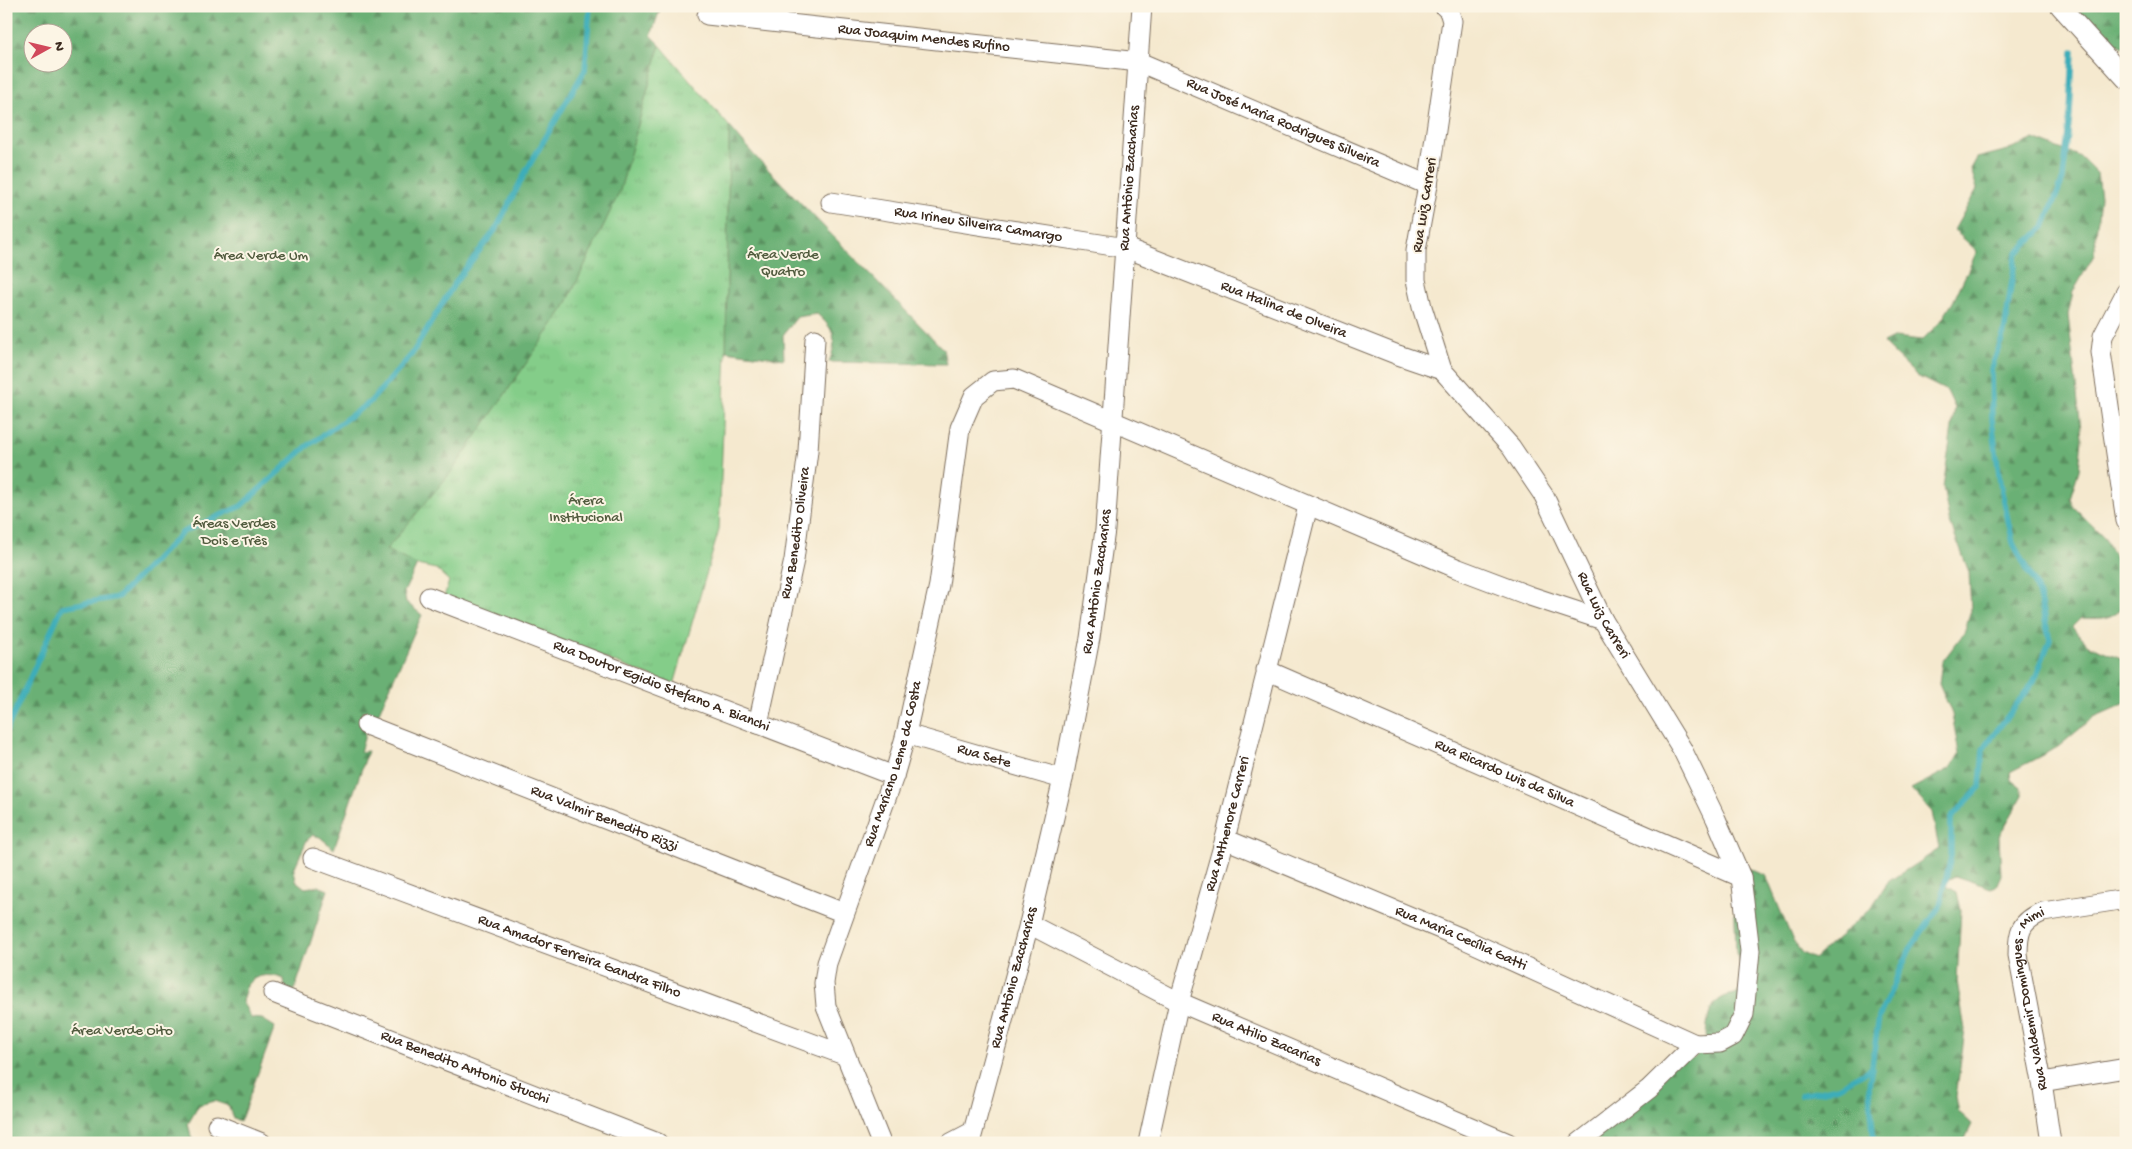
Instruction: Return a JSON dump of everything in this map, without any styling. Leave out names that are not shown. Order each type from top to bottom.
[{"type":"street","name":"Rua Antônio Zaccharias","points":[[971,1138],[1029,924],[1063,779],[1090,638],[1105,530],[1142,6]]},
{"type":"street","points":[[2060,6],[2126,79]]},
{"type":"street","name":"Rua Luiz Carreri","points":[[1448,14],[1428,185],[1416,250],[1416,280],[1422,307],[1442,370],[1511,446],[1544,496],[1603,620],[1682,749],[1741,876],[1750,951],[1744,1014],[1733,1036],[1720,1043],[1695,1044]]},
{"type":"street","name":"Rua Joaquim Mendes Rufino","points":[[707,15],[1139,62]]},
{"type":"street","name":"Rua José Maria Rodrigues Silveira","points":[[1139,62],[1428,185]]},
{"type":"street","name":"Rua Irineu Silveira Camargo","points":[[831,202],[1126,248]]},
{"type":"street","name":"Rua Italina de Olveira","points":[[1126,248],[1398,355],[1442,370]]},
{"type":"street","points":[[2126,292],[2103,336],[2101,352],[2126,521]]},
{"type":"street","name":"Rua Benedito Oliveira","points":[[758,724],[794,560],[808,451],[815,339]]},
{"type":"street","name":"Rua Mariano Leme da Costa","points":[[881,1143],[844,1055],[826,1006],[824,984],[827,963],[894,776],[906,734],[939,585],[960,428],[974,396],[993,381],[1014,379],[1113,422]]},
{"type":"street","points":[[1113,422],[1456,568],[1530,596],[1603,620]]},
{"type":"street","name":"Rua Anthenore Carreri","points":[[1148,1143],[1179,1002],[1225,839],[1308,506]]},
{"type":"street","name":"Rua Doutor Egidio Stefano A. Bianchi","points":[[429,598],[894,776]]},
{"type":"street","name":"Rua Ricardo Luis da Silva","points":[[1266,670],[1741,876]]},
{"type":"street","name":"Rua Valmir Benedito Rizzi","points":[[366,725],[844,913]]},
{"type":"street","name":"Rua Sete","points":[[906,734],[1063,779]]},
{"type":"street","name":"Rua Maria Cecília Gatti","points":[[1225,839],[1464,940],[1695,1044]]},
{"type":"street","name":"Rua Amador Ferreira Gandra Filho","points":[[313,858],[844,1055]]},
{"type":"street","name":"Rua Valdemir Domingues - Mimi","points":[[2051,1143],[2042,1082],[2018,955],[2018,942],[2022,926],[2030,917],[2042,912],[2126,899]]},
{"type":"street","name":"Rua Atilio Zacarias","points":[[1029,924],[1179,1002],[1508,1143]]},
{"type":"street","name":"Rua Benedito Antonio Stucchi","points":[[273,994],[658,1143]]},
{"type":"street","points":[[1579,1143],[1649,1090],[1695,1044]]},
{"type":"street","points":[[2042,1082],[2126,1068]]},
{"type":"street","points":[[217,1125],[262,1143]]},
{"type":"street","points":[[951,1143],[971,1138]]},
{"type":"green space","points":[[6,6],[661,6],[651,36],[660,45],[620,191],[565,307],[453,470],[417,565],[404,592],[406,602],[422,615],[375,721],[366,712],[362,711],[365,735],[360,752],[368,751],[334,849],[320,837],[313,835],[307,840],[294,869],[296,881],[305,888],[318,886],[328,890],[294,992],[285,988],[284,979],[274,976],[255,978],[247,985],[242,1001],[251,1018],[262,1019],[275,1027],[240,1122],[232,1117],[229,1106],[214,1101],[199,1105],[188,1124],[193,1143],[6,1143]]},
{"type":"green space","points":[[2071,6],[2126,6],[2126,48],[2116,43]]},
{"type":"green space","name":"Árera Institucional","points":[[660,45],[729,126],[726,351],[719,530],[674,685],[444,597],[449,581],[436,569],[417,565],[386,550],[453,470],[565,307],[620,191]]},
{"type":"green space","name":"Área Verde Quatro","points":[[729,126],[754,155],[943,349],[946,364],[829,362],[834,341],[833,335],[828,325],[817,314],[797,317],[783,335],[784,359],[726,351]]},
{"type":"green space","points":[[2034,139],[2081,157],[2097,173],[2100,197],[2094,255],[2073,292],[2068,315],[2082,438],[2079,470],[2070,498],[2073,506],[2105,538],[2126,582],[2126,603],[2117,613],[2100,618],[2081,618],[2072,627],[2088,645],[2126,660],[2126,703],[2094,717],[2058,747],[2010,772],[2011,780],[2021,788],[2023,795],[1999,836],[2001,875],[1996,886],[1991,888],[1955,876],[1941,883],[1957,892],[1961,910],[1957,981],[1965,1030],[1956,1097],[1959,1112],[1972,1124],[1961,1143],[1567,1143],[1605,1118],[1647,1073],[1664,1065],[1692,1059],[1705,1048],[1709,1016],[1714,1004],[1724,997],[1739,991],[1747,981],[1736,953],[1734,889],[1738,872],[1748,868],[1766,876],[1793,941],[1802,953],[1814,959],[1870,909],[1889,881],[1939,849],[1932,812],[1911,789],[1951,768],[1959,754],[1952,714],[1939,683],[1942,662],[1964,633],[1971,611],[1969,572],[1949,520],[1943,487],[1955,408],[1947,391],[1917,376],[1883,343],[1895,337],[1922,340],[1941,321],[1953,302],[1977,251],[1954,230],[1977,189],[1971,169],[1977,158],[2012,149]]},
{"type":"waterway","points":[[6,731],[62,607],[118,597],[183,532],[241,506],[306,447],[370,402],[412,354],[456,281],[496,229],[526,171],[585,70],[590,6]]},
{"type":"waterway","points":[[1874,1143],[1869,1086],[1879,1017],[1910,949],[1940,906],[1951,856],[1951,818],[1980,787],[1983,749],[2034,681],[2050,640],[2037,589],[2013,543],[2000,483],[1992,419],[1991,369],[2004,333],[2016,254],[2044,227],[2063,179],[2070,115],[2073,51]]},
{"type":"waterway","points":[[1801,1095],[1838,1087],[1872,1068]]},
{"type":"park label","name":"Área Verde Um","points":[[261,256]]},
{"type":"park label","name":"Áreas Verdes Dois e Três","points":[[234,532]]},
{"type":"park label","name":"Área Verde Oito","points":[[122,1031]]}]
